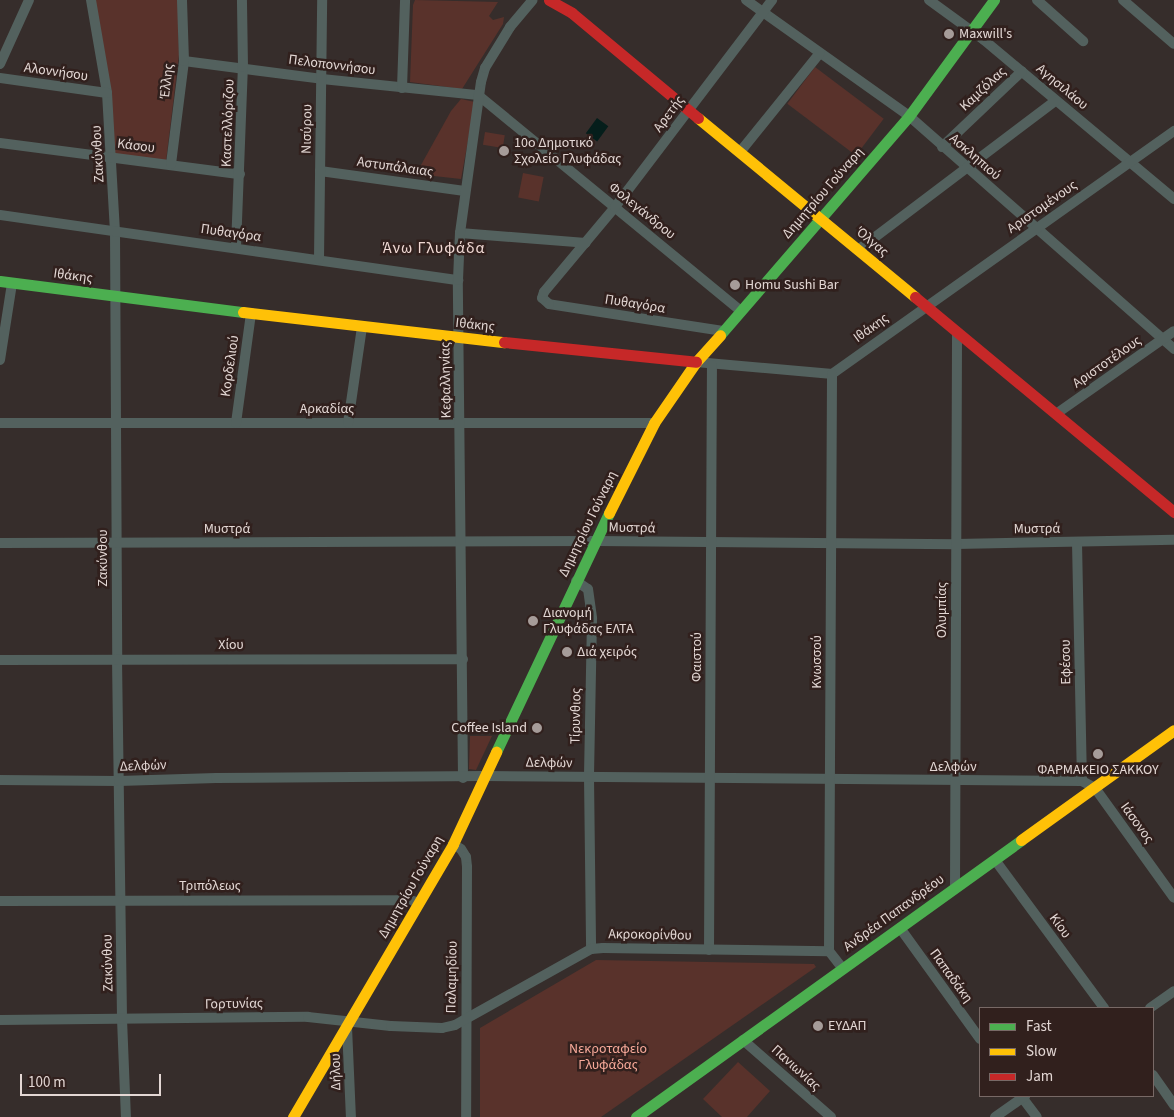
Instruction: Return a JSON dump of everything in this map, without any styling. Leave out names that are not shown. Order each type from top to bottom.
[{"type":"main road","name":"Όλγας","points":[[549,0],[572,13],[1174,512]]},
{"type":"main road","name":"Δημητρίου Γούναρη","points":[[293,1117],[349,1025],[453,844],[576,580],[654,423],[696,362],[909,116],[994,0]]},
{"type":"main road","name":"Ιθάκης","points":[[0,281],[114,297],[362,327],[696,362]]},
{"type":"main road","name":"Ανδρέα Παπανδρέου","points":[[636,1117],[1173,732]]},
{"type":"street","points":[[0,64],[29,0]]},
{"type":"street","name":"Ζακύνθου","points":[[91,0],[107,93],[115,231],[117,659],[122,1019],[126,1117]]},
{"type":"street","name":"Έλλης","points":[[171,164],[184,61],[182,0]]},
{"type":"street","name":"Καστελλόριζου","points":[[236,248],[243,68],[242,0]]},
{"type":"street","name":"Νισύρου","points":[[319,259],[322,0]]},
{"type":"street","points":[[402,88],[405,0]]},
{"type":"street","name":"Κεφαλληνίας","points":[[463,778],[463,659],[460,543],[461,422],[458,280],[460,233],[478,95],[485,68],[510,27],[533,0]]},
{"type":"street","name":"Ασκληπιού","points":[[746,0],[909,116],[1174,349]]},
{"type":"street","name":"Αρετής","points":[[543,301],[544,292],[615,207],[772,0]]},
{"type":"street","name":"Αγησιλάου","points":[[929,0],[1022,71],[1174,198]]},
{"type":"street","points":[[1037,0],[1083,41]]},
{"type":"street","points":[[1123,0],[1174,44]]},
{"type":"street","points":[[740,152],[820,53]]},
{"type":"street","name":"Πελοποννήσου","points":[[184,61],[322,79],[478,95]]},
{"type":"street","name":"Καμζόλας","points":[[942,147],[1022,71]]},
{"type":"street","name":"Αλοννήσου","points":[[0,78],[107,93]]},
{"type":"street","name":"Φολεγάνδρου","points":[[478,95],[742,311]]},
{"type":"street","points":[[858,250],[968,169],[1056,100]]},
{"type":"street","name":"Αριστομένους","points":[[926,307],[1174,131]]},
{"type":"street","name":"Κάσου","points":[[0,143],[240,174]]},
{"type":"street","name":"Αστυπάλαιας","points":[[320,171],[465,191]]},
{"type":"street","name":"Πυθαγόρα","points":[[0,214],[458,280]]},
{"type":"street","points":[[460,233],[586,243]]},
{"type":"street","points":[[0,360],[12,283]]},
{"type":"street","name":"Πυθαγόρα","points":[[543,301],[549,304],[723,331]]},
{"type":"street","name":"Ιθάκης","points":[[696,362],[712,365],[832,374],[926,307]]},
{"type":"street","name":"Κορδελιού","points":[[236,422],[252,314]]},
{"type":"street","points":[[348,423],[362,327]]},
{"type":"street","name":"Ολυμπίας","points":[[955,888],[957,332]]},
{"type":"street","name":"Αριστοτέλους","points":[[1056,414],[1174,332]]},
{"type":"street","name":"Φαιστού","points":[[710,950],[712,365]]},
{"type":"street","name":"Κνωσσού","points":[[829,951],[832,374]]},
{"type":"street","name":"Αρκαδίας","points":[[0,422],[654,423]]},
{"type":"street","name":"Μυστρά","points":[[0,543],[460,543],[596,541],[956,544],[1174,540]]},
{"type":"street","name":"Εφέσου","points":[[1077,543],[1082,781]]},
{"type":"street","name":"Τίρυνθιος","points":[[576,580],[584,584],[590,596],[589,777],[591,949]]},
{"type":"street","name":"Χίου","points":[[0,660],[463,659]]},
{"type":"street","name":"Δελφών","points":[[0,780],[119,781],[216,778],[463,778],[485,776],[712,777],[830,780],[1082,781],[1095,788]]},
{"type":"street","name":"Ιάσονος","points":[[1095,788],[1174,898]]},
{"type":"street","name":"Παλαμηδίου","points":[[453,844],[461,849],[466,856],[467,867],[466,1117]]},
{"type":"street","name":"Κίου","points":[[995,860],[1103,1007]]},
{"type":"street","name":"Τριπόλεως","points":[[0,901],[410,900],[420,903]]},
{"type":"street","name":"Παπαδάκη","points":[[900,928],[979,1038]]},
{"type":"street","name":"Ακροκορίνθου","points":[[466,1020],[591,949],[829,951]]},
{"type":"street","points":[[829,951],[843,969]]},
{"type":"street","points":[[1151,1007],[1174,991]]},
{"type":"street","name":"Γορτυνίας","points":[[0,1020],[308,1017],[349,1025],[442,1028],[466,1020]]},
{"type":"street","name":"Δήλου","points":[[349,1025],[351,1117]]},
{"type":"street","name":"Πανιωνίας","points":[[744,1040],[830,1117]]},
{"type":"street","points":[[1154,1077],[1174,1104]]},
{"type":"street","points":[[995,1117],[1022,1097]]},
{"type":"street","points":[[1024,1097],[1037,1117]]},
{"type":"green space","points":[[94,0],[178,0],[179,55],[166,161],[115,155]]},
{"type":"green space","points":[[415,0],[498,2],[489,16],[493,20],[504,17],[503,24],[462,89],[410,82],[413,5]]},
{"type":"green space","points":[[815,67],[884,119],[856,155],[787,104]]},
{"type":"green space","points":[[461,99],[475,102],[461,179],[416,174],[451,111]]},
{"type":"green space","points":[[485,132],[505,135],[503,148],[483,145]]},
{"type":"green space","points":[[523,173],[544,177],[539,202],[518,198]]},
{"type":"green space","points":[[470,736],[492,736],[476,770],[469,769]]},
{"type":"green space","name":"Νεκροταφείο Γλυφάδας","points":[[596,960],[814,964],[816,967],[601,1117],[480,1117],[480,1028]]},
{"type":"green space","points":[[738,1062],[770,1091],[747,1117],[722,1117],[703,1099]]},
{"type":"water","points":[[597,118],[608,126],[597,142],[586,133]]},
{"type":"traffic: fast","points":[[720,335],[909,116],[994,0]]},
{"type":"traffic: fast","points":[[0,281],[243,312]]},
{"type":"traffic: fast","points":[[496,752],[609,513]]},
{"type":"traffic: fast","points":[[636,1117],[1021,840]]},
{"type":"traffic: slow","points":[[698,118],[915,297]]},
{"type":"traffic: slow","points":[[243,312],[504,342]]},
{"type":"traffic: slow","points":[[609,513],[654,423],[696,362],[720,335]]},
{"type":"traffic: slow","points":[[1021,840],[1174,730]]},
{"type":"traffic: slow","points":[[293,1117],[453,844],[496,752]]},
{"type":"traffic: jam","points":[[549,0],[572,13],[698,118]]},
{"type":"traffic: jam","points":[[915,297],[1174,512]]},
{"type":"traffic: jam","points":[[504,342],[696,362]]},
{"type":"place","name":"Maxwill's","points":[[949,34]]},
{"type":"place","name":"10o Δημοτικό Σχολείο Γλυφάδας","points":[[504,151]]},
{"type":"place","name":"Homu Sushi Bar","points":[[735,285]]},
{"type":"place","name":"Διανομή Γλυφάδας ΕΛΤΑ","points":[[533,621]]},
{"type":"place","name":"Διά χειρός","points":[[567,652]]},
{"type":"place","name":"Coffee Island","points":[[537,728]]},
{"type":"place","name":"ΦΑΡΜΑΚΕΙΟ ΣΑΚΚΟΥ","points":[[1098,754]]},
{"type":"place","name":"ΕΥΔΑΠ","points":[[818,1026]]},
{"type":"district","name":"Άνω Γλυφάδα","points":[[434,248]]}]
